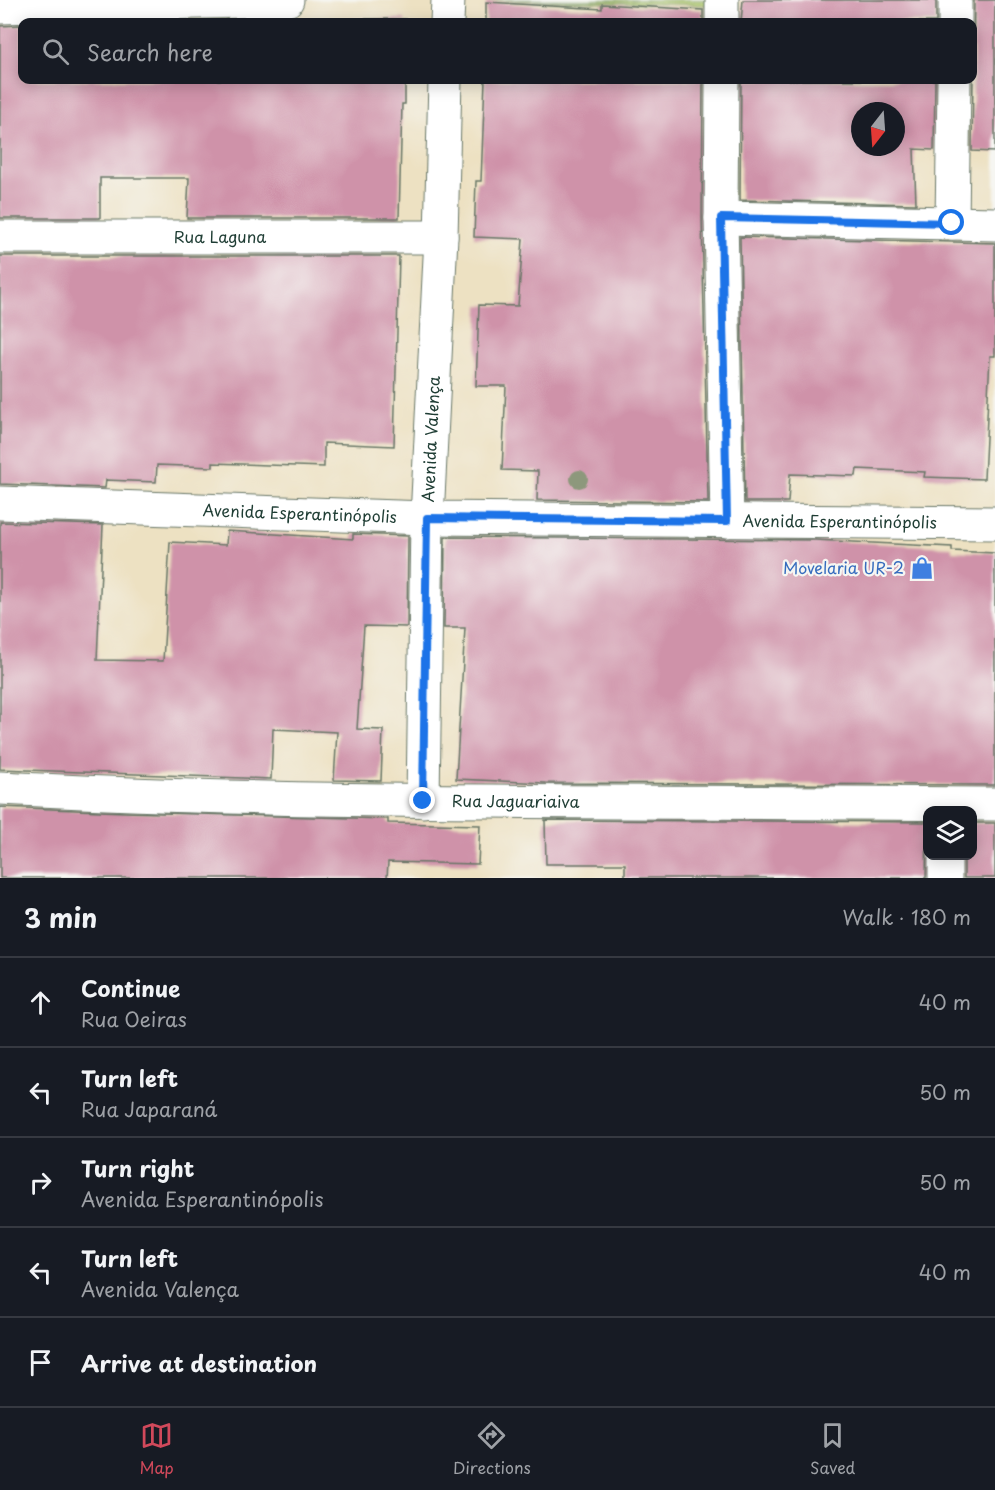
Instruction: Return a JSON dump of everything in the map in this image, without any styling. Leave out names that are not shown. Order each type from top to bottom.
[{"type":"street","points":[[0,8],[287,0]]},
{"type":"street","points":[[447,18],[448,0]]},
{"type":"street","points":[[722,0],[722,18]]},
{"type":"street","points":[[955,0],[955,18]]},
{"type":"street","name":"Avenida Valença","points":[[423,801],[427,518],[441,237],[445,84]]},
{"type":"street","points":[[722,84],[721,218],[727,521]]},
{"type":"street","points":[[952,223],[954,84]]},
{"type":"street","points":[[721,218],[995,224]]},
{"type":"street","name":"Rua Laguna","points":[[0,237],[441,237]]},
{"type":"street","name":"Avenida Esperantinópolis","points":[[0,503],[427,518],[995,523]]},
{"type":"street","name":"Rua Jaguariaiva","points":[[0,788],[85,793],[423,801],[923,807]]},
{"type":"street","name":"Rua Jaguariaiva","points":[[963,806],[995,804]]},
{"type":"street","points":[[945,860],[945,878]]},
{"type":"green space","points":[[482,0],[715,0],[715,5]]},
{"type":"building","points":[[743,0],[936,0],[936,18],[741,18]]},
{"type":"building","points":[[974,0],[995,0],[995,152],[972,151],[973,84],[977,84],[977,18],[974,18]]},
{"type":"building","points":[[486,2],[602,9],[602,4],[703,10],[703,18],[486,18]]},
{"type":"building","points":[[18,25],[18,84],[405,84],[405,104],[402,104],[399,218],[187,218],[189,178],[100,178],[100,218],[0,218],[0,26]]},
{"type":"building","points":[[485,84],[703,84],[702,218],[708,502],[537,500],[538,471],[502,470],[506,386],[476,386],[479,305],[518,306],[523,239],[474,237],[476,181],[481,181]]},
{"type":"building","points":[[741,84],[935,84],[934,150],[914,149],[916,204],[740,200]]},
{"type":"building","points":[[740,237],[995,243],[995,356],[990,356],[984,479],[924,477],[925,472],[857,469],[856,476],[790,474],[788,502],[745,502]]},
{"type":"building","points":[[0,256],[399,256],[394,446],[324,443],[324,467],[213,463],[213,467],[157,465],[156,482],[106,480],[105,488],[0,484]]},
{"type":"building","points":[[0,522],[103,525],[97,660],[163,661],[170,542],[226,545],[227,531],[353,539],[353,534],[408,536],[407,627],[364,626],[357,729],[383,730],[381,781],[334,780],[337,732],[273,729],[271,779],[0,769]]},
{"type":"building","points":[[445,537],[814,540],[952,547],[952,551],[995,553],[995,785],[545,783],[456,779],[465,628],[444,628]]},
{"type":"building","points":[[0,807],[388,819],[388,823],[480,825],[478,864],[388,862],[387,878],[0,878]]},
{"type":"building","points":[[545,820],[923,822],[923,860],[926,860],[926,878],[625,878],[625,864],[546,864]]},
{"type":"building","points":[[977,823],[995,823],[995,878],[964,878],[964,860],[977,860]]},
{"type":"place","name":"Movelaria UR-2","points":[[922,568]]},
{"type":"route","points":[[423,801],[427,518],[727,521],[721,218],[952,223]]}]
